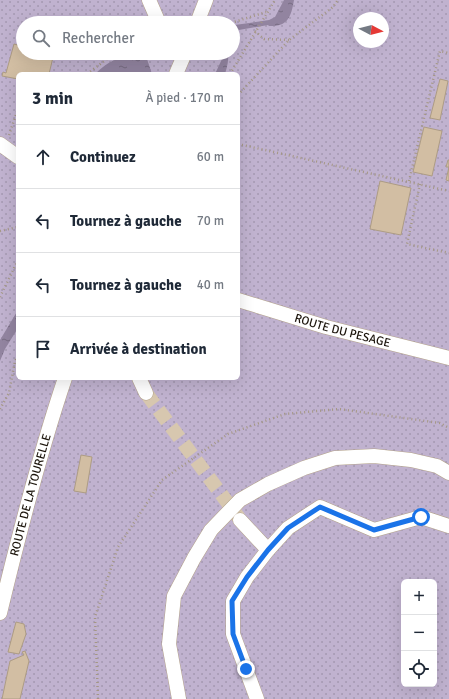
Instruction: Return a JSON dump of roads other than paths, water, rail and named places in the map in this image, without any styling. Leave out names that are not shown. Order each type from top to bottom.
[{"type":"street","points":[[149,0],[156,16]]},
{"type":"street","points":[[200,16],[206,0]]},
{"type":"street","points":[[177,72],[182,60]]},
{"type":"street","points":[[1,145],[16,156]]},
{"type":"street","name":"ROUTE DU PESAGE","points":[[241,301],[326,328],[449,358]]},
{"type":"street","name":"ROUTE DE LA TOURELLE","points":[[0,613],[23,522],[64,380]]},
{"type":"street","points":[[140,380],[146,393]]},
{"type":"street","points":[[180,699],[169,644],[174,596],[211,530],[240,500],[268,484],[304,468],[335,458],[374,456],[411,460],[437,466],[449,473]]},
{"type":"street","points":[[257,699],[233,634],[232,601],[247,577],[268,550],[288,528],[320,507],[374,530],[421,517],[449,526]]},
{"type":"street","points":[[240,520],[268,550]]},
{"type":"water","points":[[284,0],[294,0],[290,16],[284,23],[275,26],[268,25],[240,30],[240,24],[269,20],[275,17]]},
{"type":"water","points":[[114,60],[147,60],[151,72],[97,72]]},
{"type":"water","points":[[222,60],[228,60],[225,72],[216,72]]},
{"type":"water","points":[[16,313],[16,331],[5,349],[0,361],[0,340]]},
{"type":"tunnel","points":[[146,393],[239,518]]}]
